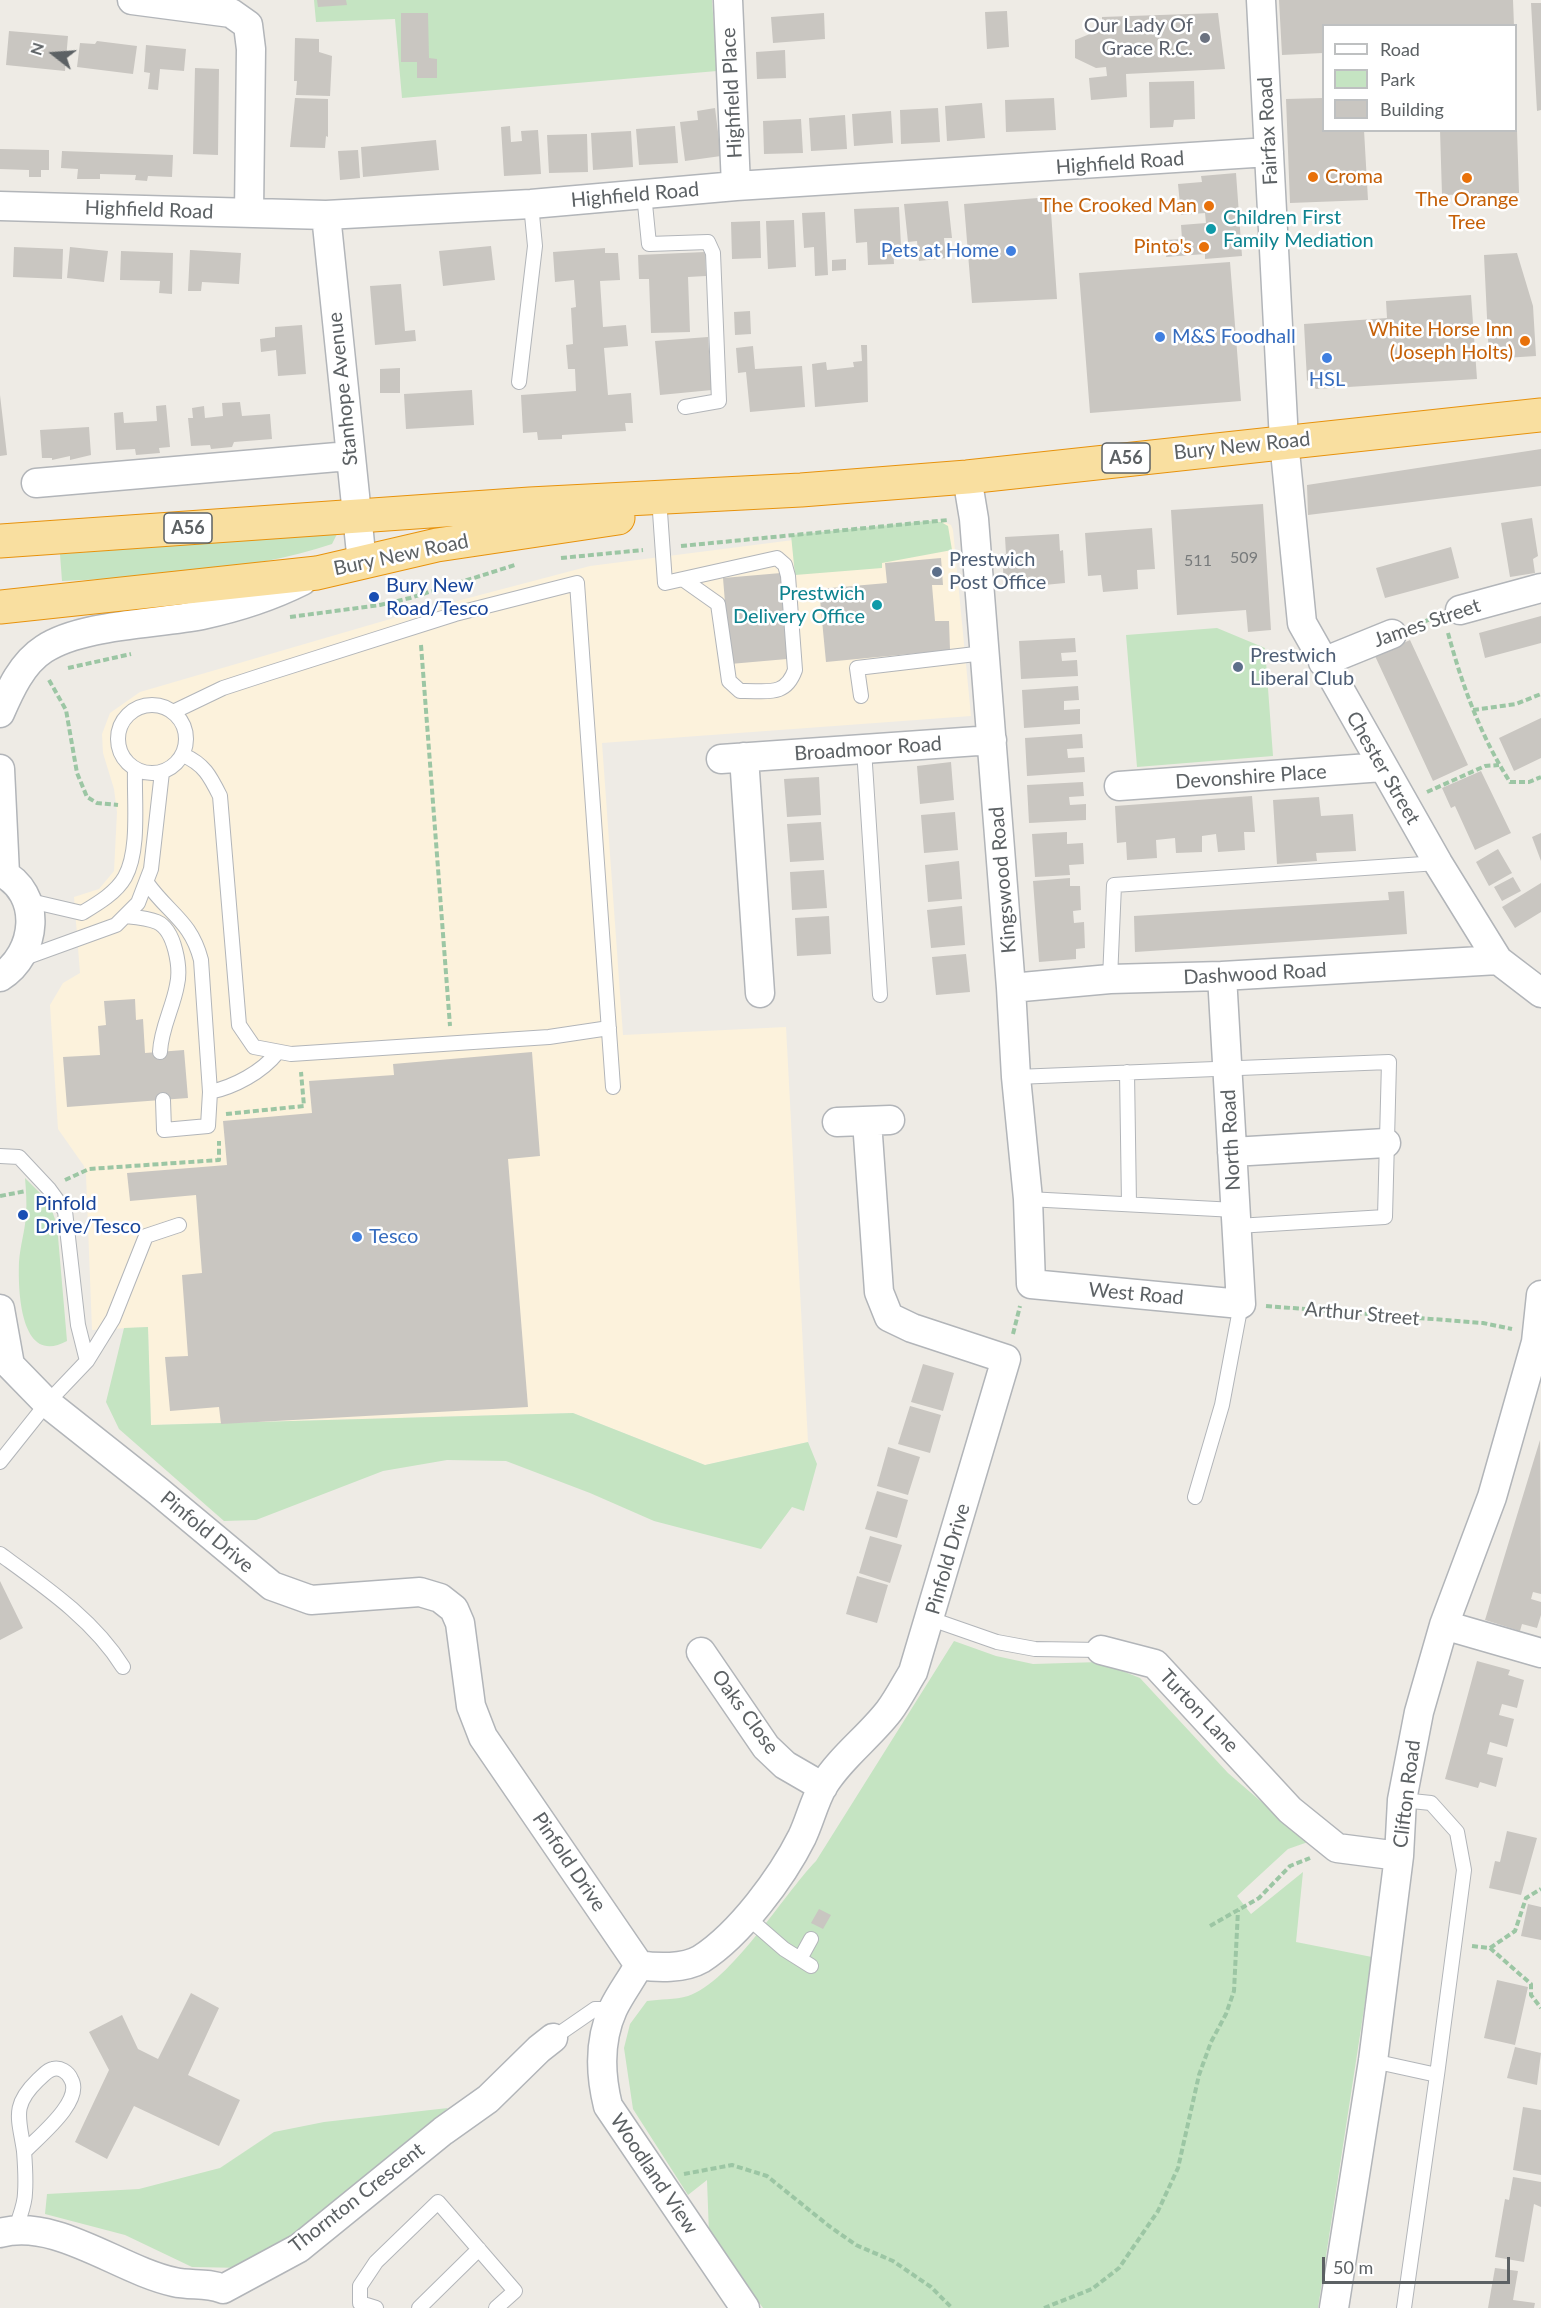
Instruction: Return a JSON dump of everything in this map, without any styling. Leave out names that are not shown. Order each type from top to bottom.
[{"type":"highway","name":"Bury New Road","points":[[0,541],[357,515],[801,490],[967,477],[1541,415]]},
{"type":"highway","name":"Bury New Road","points":[[0,607],[317,573],[437,545],[801,490]]},
{"type":"street","points":[[132,0],[217,10],[239,16],[248,26],[251,49],[249,213]]},
{"type":"street","name":"Highfield Place","points":[[728,0],[736,186]]},
{"type":"street","name":"Fairfax Road","points":[[1261,0],[1284,441]]},
{"type":"street","name":"Highfield Road","points":[[0,206],[326,215],[531,204],[736,186],[1269,152]]},
{"type":"street","name":"Stanhope Avenue","points":[[326,215],[362,563]]},
{"type":"street","name":"Chester Street","points":[[1284,441],[1302,623],[1438,863],[1498,960],[1541,993]]},
{"type":"street","points":[[36,483],[350,456]]},
{"type":"street","name":"Kingswood Road","points":[[967,477],[974,519],[1016,1077],[1029,1199],[1031,1284]]},
{"type":"street","points":[[0,712],[13,683],[45,649],[80,635],[203,615],[286,589],[317,573]]},
{"type":"street","name":"James Street","points":[[1451,613],[1491,589],[1541,588]]},
{"type":"street","name":"James Street","points":[[1323,662],[1392,634]]},
{"type":"street","name":"Broadmoor Road","points":[[760,993],[748,957],[733,758],[992,740]]},
{"type":"street","name":"Devonshire Place","points":[[1119,786],[1383,767]]},
{"type":"street","points":[[0,769],[3,873],[17,886],[26,900],[31,920],[29,941],[10,969]]},
{"type":"street","name":"Dashwood Road","points":[[1011,988],[1110,979],[1222,976],[1498,960]]},
{"type":"street","name":"North Road","points":[[1222,976],[1241,1304]]},
{"type":"street","points":[[837,1122],[878,1120],[879,1292],[889,1317],[912,1328],[1006,1359]]},
{"type":"street","points":[[1232,1152],[1386,1143]]},
{"type":"street","name":"West Road","points":[[1031,1284],[1241,1304]]},
{"type":"street","name":"Clifton Road","points":[[1334,2308],[1373,2061],[1399,1856],[1402,1800],[1419,1712],[1444,1625],[1492,1497],[1541,1295]]},
{"type":"street","name":"Pinfold Drive","points":[[0,1308],[10,1365],[46,1403],[158,1491],[272,1586],[311,1600],[420,1592],[440,1598],[454,1609],[460,1623],[471,1706],[483,1737],[639,1965],[655,1968],[700,1959],[747,1916],[781,1871],[801,1837],[823,1787],[843,1760],[889,1711],[913,1672],[931,1619],[1006,1359]]},
{"type":"street","points":[[1444,1625],[1541,1653]]},
{"type":"street","name":"Turton Lane","points":[[1101,1650],[1155,1664],[1290,1810],[1337,1848]]},
{"type":"street","name":"Oaks Close","points":[[701,1652],[713,1687],[766,1747],[785,1765],[823,1787]]},
{"type":"street","points":[[1337,1848],[1399,1856]]},
{"type":"street","name":"Woodland View","points":[[639,1965],[613,2009],[603,2051],[602,2080],[608,2106],[745,2308]]},
{"type":"street","name":"Thornton Crescent","points":[[8,2231],[65,2238],[103,2256],[173,2282],[210,2284],[230,2298],[299,2248],[434,2138],[488,2099],[553,2038]]},
{"type":"lane","points":[[644,194],[649,244],[708,242],[713,252],[719,401],[685,407]]},
{"type":"lane","points":[[519,382],[535,246],[531,204]]},
{"type":"lane","points":[[660,512],[664,583],[777,558],[785,565],[788,576],[795,670],[790,683],[784,689],[740,691],[729,681],[718,604],[684,580]]},
{"type":"lane","points":[[173,712],[223,688],[420,625],[518,596],[577,583],[613,1087]]},
{"type":"lane","points":[[861,696],[857,669],[984,653]]},
{"type":"lane","points":[[155,705],[173,712],[185,728],[186,743],[183,755],[174,766],[162,772],[153,774],[135,770],[125,762],[119,750],[117,736],[121,723],[129,712],[141,706],[155,705]]},
{"type":"lane","points":[[864,749],[880,995]]},
{"type":"lane","points":[[183,755],[197,761],[208,771],[220,796],[239,1025],[244,1036],[254,1047],[277,1053],[549,1036],[609,1028]]},
{"type":"lane","points":[[26,900],[82,913],[106,898],[125,878],[134,848],[135,770]]},
{"type":"lane","points":[[10,969],[116,926],[138,903],[147,883],[154,854],[162,772]]},
{"type":"lane","points":[[1110,979],[1114,885],[1438,863]]},
{"type":"lane","points":[[147,883],[162,904],[182,920],[193,934],[198,947],[201,960],[210,1092],[208,1126],[164,1130],[163,1100]]},
{"type":"lane","points":[[125,916],[158,922],[167,930],[176,948],[178,982],[161,1038],[160,1052]]},
{"type":"lane","points":[[210,1092],[223,1089],[266,1066],[277,1053]]},
{"type":"lane","points":[[1016,1077],[1389,1062],[1385,1217],[1236,1218],[1130,1204],[1029,1199]]},
{"type":"lane","points":[[1127,1072],[1130,1204]]},
{"type":"lane","points":[[0,1156],[19,1156],[47,1187],[65,1212],[78,1325],[87,1361]]},
{"type":"lane","points":[[0,1462],[46,1403],[87,1361],[113,1319],[146,1236],[179,1225]]},
{"type":"lane","points":[[1196,1497],[1222,1405],[1241,1304]]},
{"type":"lane","points":[[0,1554],[88,1625],[113,1650],[123,1667]]},
{"type":"lane","name":"Turton Lane","points":[[931,1619],[997,1642],[1035,1649],[1101,1650]]},
{"type":"lane","points":[[1402,1800],[1431,1803],[1456,1832],[1464,1870],[1456,1944],[1404,2308]]},
{"type":"lane","points":[[747,1916],[784,1949],[806,1962],[811,1939]]},
{"type":"lane","points":[[553,2038],[595,2009],[613,2009]]},
{"type":"lane","points":[[1373,2061],[1437,2075]]},
{"type":"lane","points":[[8,2231],[25,2195],[24,2152],[17,2122],[23,2095],[49,2069],[58,2068],[66,2072],[73,2081],[74,2092],[70,2103],[24,2152]]},
{"type":"lane","points":[[376,2308],[360,2302],[360,2286],[375,2262],[438,2202],[515,2291],[496,2308]]},
{"type":"lane","points":[[419,2308],[479,2249]]},
{"type":"path","name":"James Street","points":[[1392,634],[1451,613]]},
{"type":"path","points":[[1451,613],[1473,710],[1499,765],[1510,782],[1529,782],[1541,777]]},
{"type":"path","points":[[420,625],[451,1042]]},
{"type":"path","points":[[1473,710],[1516,704],[1541,694]]},
{"type":"path","points":[[1402,800],[1420,795],[1485,766],[1499,765]]},
{"type":"path","points":[[218,1114],[304,1106],[301,1064]]},
{"type":"path","points":[[0,1196],[47,1187],[89,1169],[219,1160],[219,1137]]},
{"type":"path","points":[[1006,1359],[1018,1311],[1031,1284]]},
{"type":"path","name":"Arthur Street","points":[[1241,1304],[1483,1323],[1530,1338]]},
{"type":"path","points":[[1210,1926],[1259,1898],[1290,1866],[1337,1848]]},
{"type":"path","points":[[1490,1948],[1515,1931],[1526,1898],[1541,1889]]},
{"type":"path","points":[[1044,2308],[1092,2289],[1119,2268],[1158,2211],[1178,2168],[1200,2076],[1211,2042],[1226,2014],[1234,1991],[1238,1910]]},
{"type":"path","points":[[1456,1944],[1490,1948],[1531,1984],[1531,1995],[1541,2008]]},
{"type":"path","points":[[661,2185],[690,2171],[732,2165],[767,2175],[856,2245],[893,2261],[932,2287],[952,2308]]},
{"type":"shaded area","points":[[942,521],[951,525],[953,530],[971,716],[602,743],[623,1035],[786,1027],[808,1442],[705,1465],[573,1413],[151,1425],[148,1327],[92,1330],[86,1175],[84,1166],[58,1129],[50,1005],[63,983],[80,973],[74,897],[99,889],[114,871],[117,812],[114,789],[103,753],[102,734],[110,713],[140,692],[404,615],[590,566]]},
{"type":"green space","points":[[314,0],[712,0],[717,71],[402,98],[395,19],[316,22]]},
{"type":"green space","points":[[929,521],[941,522],[948,526],[952,550],[882,563],[882,568],[795,575],[791,535]]},
{"type":"green space","points":[[337,534],[332,544],[233,567],[164,575],[62,581],[60,554]]},
{"type":"green space","points":[[1217,628],[1265,648],[1273,756],[1137,767],[1126,635]]},
{"type":"green space","points":[[25,1178],[49,1202],[57,1225],[67,1341],[51,1346],[40,1344],[31,1335],[21,1306],[19,1262],[26,1215]]},
{"type":"green space","points":[[148,1327],[151,1425],[573,1413],[705,1465],[808,1442],[817,1464],[804,1511],[792,1507],[761,1549],[654,1521],[590,1493],[506,1461],[447,1460],[383,1471],[256,1520],[224,1521],[119,1429],[106,1402],[124,1328]]},
{"type":"green space","points":[[954,1641],[996,1656],[1033,1664],[1100,1662],[1140,1678],[1228,1773],[1308,1842],[1288,1849],[1237,1896],[1251,1914],[1303,1872],[1296,1942],[1372,1957],[1318,2308],[763,2308],[709,2234],[707,2180],[688,2195],[633,2109],[624,2048],[630,2024],[647,2001],[688,1996],[704,1988],[722,1974],[756,1936],[816,1861]]},
{"type":"green space","points":[[448,2108],[310,2228],[245,2268],[192,2267],[125,2235],[45,2214],[47,2194],[139,2189],[220,2168],[274,2132],[324,2122]]},
{"type":"building","points":[[317,0],[346,0],[347,5],[318,7]]},
{"type":"building","points":[[1279,0],[1513,0],[1514,24],[1322,24],[1322,53],[1282,55]]},
{"type":"building","points":[[1531,3],[1541,3],[1541,110],[1537,111]]},
{"type":"building","points":[[1007,11],[1009,47],[987,49],[985,12]]},
{"type":"building","points":[[401,13],[428,13],[429,58],[437,59],[437,78],[417,78],[417,62],[401,62]]},
{"type":"building","points":[[824,13],[825,39],[773,43],[771,17]]},
{"type":"building","points":[[1218,13],[1225,69],[1126,74],[1127,97],[1091,100],[1089,78],[1107,76],[1106,67],[1096,68],[1075,58],[1075,40],[1102,29],[1102,17]]},
{"type":"building","points":[[9,31],[68,36],[65,71],[6,65]]},
{"type":"building","points":[[295,38],[319,39],[319,52],[332,56],[330,96],[296,95]]},
{"type":"building","points":[[97,41],[137,46],[133,74],[77,67],[80,43],[95,44]]},
{"type":"building","points":[[146,45],[186,49],[184,71],[160,69],[158,90],[148,89],[150,73],[144,72]]},
{"type":"building","points":[[785,50],[786,78],[757,79],[756,52]]},
{"type":"building","points":[[195,68],[219,69],[218,155],[193,154]]},
{"type":"building","points":[[1194,81],[1195,119],[1174,120],[1173,127],[1150,128],[1149,82]]},
{"type":"building","points":[[295,98],[328,99],[328,137],[326,136],[325,148],[290,147]]},
{"type":"building","points":[[1054,98],[1056,130],[1006,132],[1005,100]]},
{"type":"building","points":[[1322,98],[1322,132],[1364,132],[1368,200],[1290,203],[1286,99]]},
{"type":"building","points":[[982,103],[985,138],[947,141],[945,106]]},
{"type":"building","points":[[715,108],[721,156],[685,161],[680,122],[698,120],[697,111]]},
{"type":"building","points":[[938,108],[940,142],[901,144],[900,110]]},
{"type":"building","points":[[891,111],[893,143],[854,146],[852,114]]},
{"type":"building","points":[[845,115],[847,149],[811,151],[809,118]]},
{"type":"building","points":[[801,119],[803,153],[764,154],[763,121]]},
{"type":"building","points":[[510,126],[511,142],[522,141],[521,131],[538,130],[541,174],[504,176],[501,127]]},
{"type":"building","points":[[675,126],[678,163],[639,165],[636,129]]},
{"type":"building","points":[[1517,130],[1519,193],[1442,195],[1440,132],[1517,132]]},
{"type":"building","points":[[631,131],[633,167],[593,170],[591,133]]},
{"type":"building","points":[[587,134],[588,172],[549,173],[547,135]]},
{"type":"building","points":[[436,140],[439,170],[363,177],[361,147]]},
{"type":"building","points":[[0,149],[49,150],[49,170],[41,170],[41,177],[29,177],[29,170],[0,169]]},
{"type":"building","points":[[358,150],[360,178],[340,180],[338,151]]},
{"type":"building","points":[[62,151],[173,155],[172,177],[148,176],[147,181],[135,180],[136,175],[100,174],[100,179],[77,179],[78,169],[61,168]]},
{"type":"building","points":[[1236,173],[1242,256],[1205,259],[1205,254],[1166,257],[1165,240],[1182,239],[1181,225],[1206,223],[1205,213],[1181,215],[1178,184],[1202,182],[1201,176]]},
{"type":"building","name":"Pets at Home","points":[[1050,197],[1057,299],[972,303],[964,204]]},
{"type":"building","points":[[948,201],[952,238],[944,238],[946,258],[919,261],[917,241],[908,242],[904,204]]},
{"type":"building","points":[[899,207],[901,246],[893,246],[894,264],[868,265],[867,242],[856,243],[854,209]]},
{"type":"building","points":[[825,212],[828,275],[815,276],[814,247],[804,248],[802,213]]},
{"type":"building","points":[[794,220],[796,267],[768,269],[766,221]]},
{"type":"building","points":[[760,221],[761,258],[732,259],[731,222]]},
{"type":"building","points":[[491,246],[495,280],[443,286],[439,251]]},
{"type":"building","points":[[14,247],[63,249],[62,279],[13,277]]},
{"type":"building","points":[[70,247],[108,251],[104,282],[67,278]]},
{"type":"building","points":[[605,248],[605,253],[618,253],[620,280],[600,281],[603,327],[626,325],[628,346],[604,348],[608,395],[631,393],[633,423],[625,423],[626,431],[562,435],[562,439],[538,440],[537,432],[523,433],[521,395],[576,391],[575,369],[568,369],[566,345],[573,344],[571,308],[576,307],[574,280],[555,282],[553,252]]},
{"type":"building","points":[[190,250],[241,253],[239,284],[202,282],[201,291],[188,291]]},
{"type":"building","points":[[121,251],[173,253],[172,294],[159,293],[160,281],[120,280]]},
{"type":"building","points":[[705,252],[706,276],[688,277],[690,332],[651,333],[649,279],[639,279],[638,255]]},
{"type":"building","points":[[1517,253],[1533,306],[1536,356],[1489,359],[1484,255]]},
{"type":"building","points":[[846,259],[846,270],[832,271],[832,260]]},
{"type":"building","name":"M&S Foodhall","points":[[1230,262],[1241,401],[1090,413],[1079,273]]},
{"type":"building","points":[[401,284],[405,331],[415,330],[416,341],[375,345],[370,286]]},
{"type":"building","points":[[1471,295],[1477,379],[1316,389],[1307,380],[1304,324],[1387,318],[1386,301]]},
{"type":"building","points":[[750,311],[751,334],[735,335],[734,312]]},
{"type":"building","points":[[302,325],[306,374],[278,376],[276,350],[261,352],[260,339],[275,337],[275,327]]},
{"type":"building","points":[[708,337],[712,390],[660,395],[655,341]]},
{"type":"building","points":[[861,345],[867,345],[868,402],[815,407],[812,364],[826,362],[827,370],[854,367],[853,362],[862,361]]},
{"type":"building","points":[[753,346],[755,369],[802,366],[805,407],[750,412],[746,372],[738,373],[736,348]]},
{"type":"building","points":[[400,368],[400,393],[380,393],[380,369]]},
{"type":"building","points":[[472,390],[474,425],[406,429],[404,394]]},
{"type":"building","points":[[0,395],[7,455],[0,456]]},
{"type":"building","points":[[240,402],[242,416],[270,414],[272,439],[234,442],[232,447],[211,449],[210,445],[191,446],[188,418],[193,418],[192,408],[204,406],[205,418],[223,416],[222,403]]},
{"type":"building","points":[[166,405],[170,447],[159,448],[160,453],[136,455],[135,449],[116,450],[114,413],[123,412],[124,423],[157,421],[156,406]]},
{"type":"building","points":[[89,427],[91,455],[70,460],[70,456],[52,460],[52,458],[42,458],[40,430]]},
{"type":"building","points":[[1541,449],[1541,486],[1308,515],[1307,485]]},
{"type":"building","points":[[1263,504],[1271,630],[1248,632],[1246,610],[1177,615],[1171,510]]},
{"type":"building","points":[[1532,518],[1538,556],[1533,559],[1535,573],[1510,577],[1501,523]]},
{"type":"building","points":[[1152,528],[1155,569],[1137,570],[1138,589],[1103,592],[1101,575],[1088,576],[1085,533]]},
{"type":"building","points":[[1059,534],[1060,551],[1063,550],[1065,583],[1004,584],[1002,554],[1006,554],[1005,537]]},
{"type":"building","points":[[1451,547],[1459,578],[1385,598],[1376,568]]},
{"type":"building","name":"Prestwich Delivery Office","points":[[941,558],[943,585],[932,585],[935,621],[949,621],[950,650],[826,662],[819,589],[887,583],[885,563]]},
{"type":"building","points":[[781,573],[787,659],[730,664],[723,578]]},
{"type":"building","points":[[1541,616],[1541,643],[1485,658],[1479,633]]},
{"type":"building","points":[[1075,638],[1076,652],[1061,653],[1062,661],[1077,660],[1078,676],[1021,679],[1019,641]]},
{"type":"building","points":[[1410,640],[1468,765],[1433,781],[1375,656]]},
{"type":"building","points":[[1078,686],[1079,700],[1064,701],[1064,710],[1080,709],[1080,724],[1024,728],[1022,690]]},
{"type":"building","points":[[1541,718],[1541,758],[1514,771],[1499,738]]},
{"type":"building","points":[[1082,734],[1083,748],[1067,749],[1068,758],[1084,757],[1085,772],[1027,776],[1025,738]]},
{"type":"building","points":[[951,762],[954,800],[920,804],[917,766]]},
{"type":"building","points":[[1481,771],[1511,833],[1475,850],[1455,806],[1451,808],[1442,788]]},
{"type":"building","points":[[819,777],[821,815],[787,817],[784,779]]},
{"type":"building","points":[[1083,782],[1084,796],[1069,797],[1070,805],[1086,804],[1086,820],[1029,823],[1027,785]]},
{"type":"building","points":[[1252,796],[1255,832],[1244,832],[1245,850],[1218,852],[1216,834],[1202,836],[1202,852],[1176,853],[1175,838],[1156,840],[1157,858],[1127,860],[1126,842],[1117,843],[1115,806]]},
{"type":"building","points":[[1319,797],[1321,816],[1353,814],[1356,851],[1316,853],[1317,861],[1277,864],[1273,800]]},
{"type":"building","points":[[955,812],[958,850],[924,853],[921,815]]},
{"type":"building","points":[[821,822],[824,860],[790,862],[787,824]]},
{"type":"building","points":[[1067,832],[1067,844],[1083,843],[1084,864],[1069,865],[1070,875],[1035,877],[1032,834]]},
{"type":"building","points":[[1541,833],[1541,861],[1532,837]]},
{"type":"building","points":[[1498,849],[1512,873],[1489,886],[1476,862]]},
{"type":"building","points":[[959,861],[962,899],[928,902],[925,865]]},
{"type":"building","points":[[824,870],[827,908],[792,910],[790,872]]},
{"type":"building","points":[[1513,877],[1521,891],[1502,901],[1494,887]]},
{"type":"building","points":[[1070,878],[1070,886],[1080,886],[1081,910],[1073,911],[1074,923],[1084,922],[1085,948],[1076,949],[1076,959],[1039,962],[1033,881]]},
{"type":"building","points":[[1541,883],[1541,912],[1515,928],[1502,907]]},
{"type":"building","points":[[1404,891],[1407,934],[1135,952],[1134,916],[1389,900],[1388,892]]},
{"type":"building","points":[[962,906],[965,945],[931,948],[927,910]]},
{"type":"building","points":[[829,916],[831,954],[797,956],[795,918]]},
{"type":"building","points":[[966,954],[970,992],[936,995],[932,957]]},
{"type":"building","points":[[135,999],[136,1020],[143,1019],[145,1053],[184,1050],[188,1098],[67,1107],[63,1057],[100,1055],[98,1026],[106,1025],[104,1001]]},
{"type":"building","name":"Tesco","points":[[532,1052],[540,1156],[508,1159],[528,1407],[221,1424],[219,1407],[170,1411],[165,1357],[188,1356],[182,1275],[202,1273],[196,1195],[130,1201],[127,1173],[227,1165],[223,1121],[312,1113],[309,1081],[394,1075],[393,1064]]},
{"type":"building","points":[[923,1364],[954,1373],[943,1411],[911,1402]]},
{"type":"building","points":[[910,1406],[941,1415],[930,1453],[898,1444]]},
{"type":"building","points":[[1540,1440],[1541,1594],[1533,1592],[1531,1599],[1541,1602],[1541,1615],[1537,1628],[1522,1624],[1520,1631],[1485,1620]]},
{"type":"building","points":[[888,1447],[920,1457],[908,1495],[877,1486]]},
{"type":"building","points":[[877,1491],[908,1500],[897,1538],[865,1529]]},
{"type":"building","points":[[870,1536],[902,1545],[890,1583],[859,1573]]},
{"type":"building","points":[[857,1576],[888,1585],[877,1623],[846,1614]]},
{"type":"building","points":[[0,1581],[23,1628],[0,1640]]},
{"type":"building","points":[[1477,1661],[1510,1670],[1508,1675],[1524,1680],[1517,1708],[1502,1704],[1499,1715],[1514,1719],[1507,1747],[1490,1742],[1487,1754],[1503,1758],[1496,1787],[1480,1782],[1478,1788],[1445,1779]]},
{"type":"building","points":[[1507,1831],[1537,1838],[1521,1895],[1489,1888],[1495,1861],[1500,1862]]},
{"type":"building","points":[[1528,1904],[1541,1907],[1541,1940],[1521,1936]]},
{"type":"building","points":[[819,1909],[831,1915],[823,1929],[811,1923]]},
{"type":"building","points":[[1497,1980],[1528,1987],[1515,2045],[1484,2038]]},
{"type":"building","points":[[191,1993],[219,2008],[188,2075],[240,2100],[219,2146],[134,2106],[107,2159],[75,2142],[109,2070],[89,2032],[122,2015],[138,2049],[158,2059]]},
{"type":"building","points":[[1515,2047],[1541,2053],[1537,2085],[1507,2078]]},
{"type":"building","points":[[1523,2107],[1541,2110],[1541,2175],[1513,2170]]},
{"type":"building","points":[[1513,2177],[1541,2182],[1541,2207],[1534,2204],[1524,2262],[1495,2257],[1505,2199],[1509,2200]]},
{"type":"building","points":[[1495,2268],[1518,2271],[1513,2300],[1535,2303],[1534,2308],[1488,2308]]},
{"type":"place","name":"Our Lady Of Grace R.C.","points":[[1205,38]]},
{"type":"place","name":"Croma","points":[[1313,177]]},
{"type":"place","name":"The Orange Tree","points":[[1467,178]]},
{"type":"place","name":"The Crooked Man","points":[[1209,206]]},
{"type":"place","name":"Children First Family Mediation","points":[[1211,229]]},
{"type":"place","name":"Pinto's","points":[[1204,247]]},
{"type":"place","name":"Pets at Home","points":[[1011,251]]},
{"type":"place","name":"M&S Foodhall","points":[[1160,337]]},
{"type":"place","name":"White Horse Inn (Joseph Holts)","points":[[1525,341]]},
{"type":"place","name":"HSL","points":[[1327,358]]},
{"type":"place","name":"Prestwich Post Office","points":[[937,572]]},
{"type":"place","name":"Bury New Road/Tesco","points":[[374,597]]},
{"type":"place","name":"Prestwich Delivery Office","points":[[877,605]]},
{"type":"place","name":"Prestwich Liberal Club","points":[[1238,667]]},
{"type":"place","name":"Pinfold Drive/Tesco","points":[[23,1215]]},
{"type":"place","name":"Tesco","points":[[357,1237]]}]
